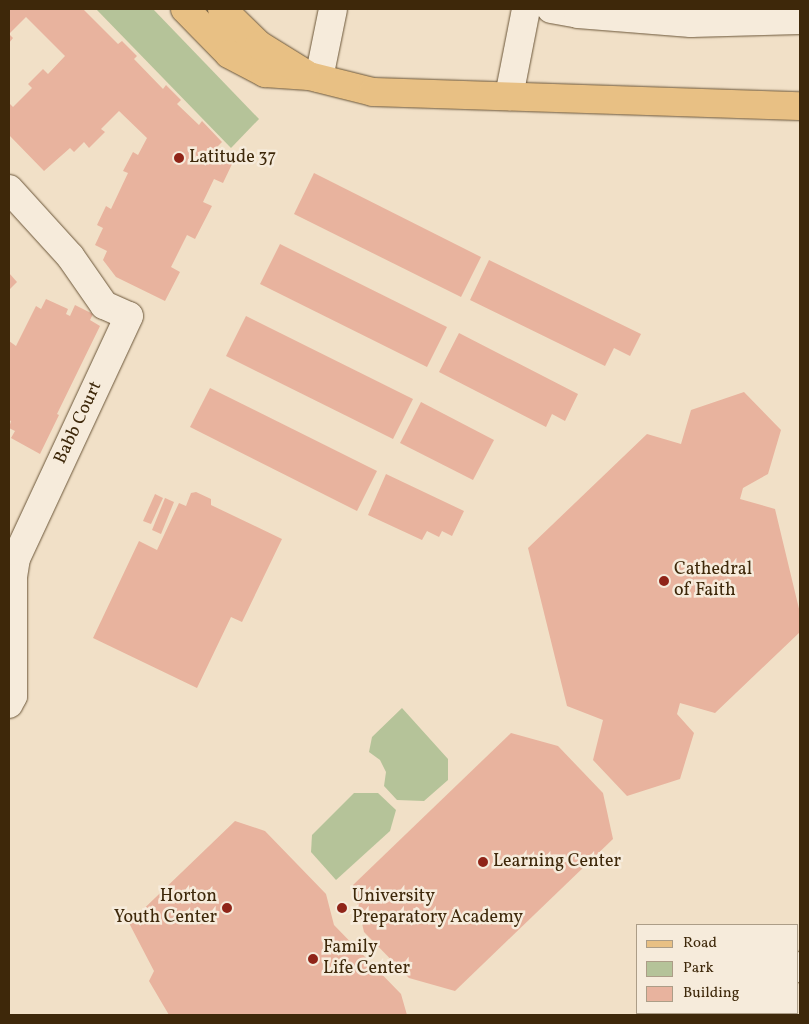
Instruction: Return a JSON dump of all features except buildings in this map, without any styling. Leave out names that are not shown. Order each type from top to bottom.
[{"type":"main road","points":[[185,9],[228,54],[265,73],[314,78],[373,92],[800,106]]},
{"type":"main road","points":[[222,9],[259,45],[314,78]]},
{"type":"street","points":[[314,78],[333,9]]},
{"type":"street","points":[[509,96],[526,9]]},
{"type":"street","points":[[551,9],[578,14],[690,23],[800,20]]},
{"type":"street","name":"Babb Court","points":[[9,189],[70,256],[104,305],[129,316],[16,558],[13,578],[13,696],[9,704]]},
{"type":"green space","points":[[96,9],[153,9],[259,119],[231,148]]},
{"type":"green space","points":[[402,708],[448,759],[448,780],[424,801],[397,800],[384,786],[386,772],[380,760],[369,752],[372,737]]},
{"type":"green space","points":[[354,793],[378,793],[396,810],[390,831],[336,880],[311,852],[312,835]]},
{"type":"place","name":"Latitude 37","points":[[179,158]]},
{"type":"place","name":"Cathedral of Faith","points":[[664,581]]},
{"type":"place","name":"Learning Center","points":[[483,862]]},
{"type":"place","name":"Horton Youth Center","points":[[227,908]]},
{"type":"place","name":"University Preparatory Academy","points":[[342,908]]},
{"type":"place","name":"Family Life Center","points":[[313,959]]}]
